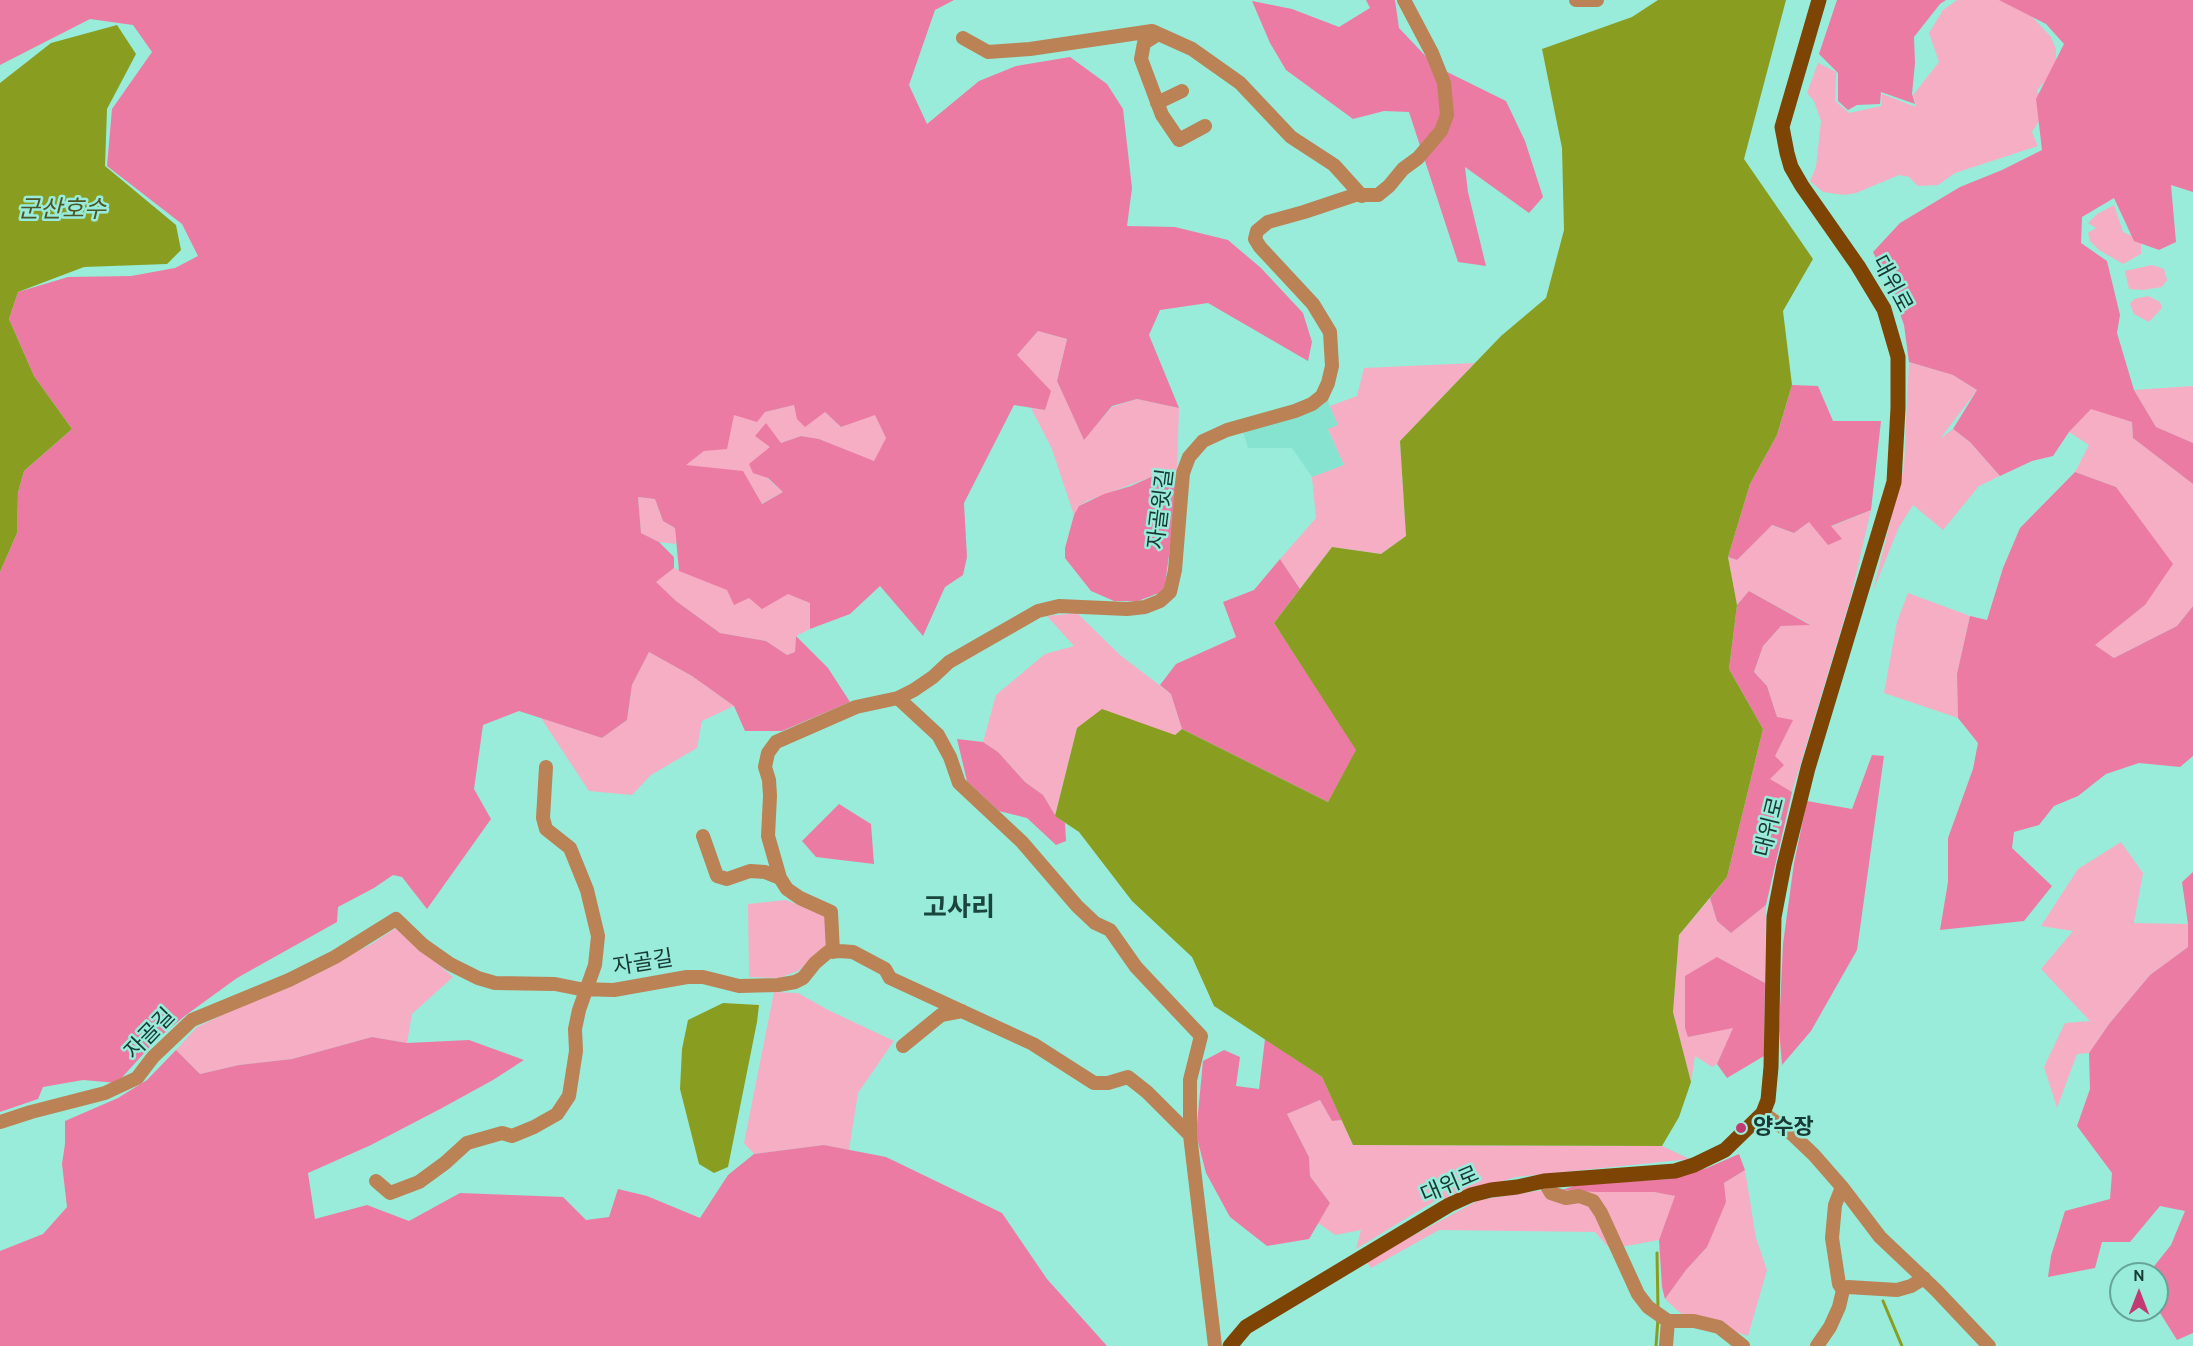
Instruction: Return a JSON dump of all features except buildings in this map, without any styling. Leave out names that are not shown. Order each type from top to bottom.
[{"type":"main road","name":"대위로","points":[[1230,1346],[1246,1327],[1449,1205],[1471,1195],[1544,1181],[1676,1171],[1725,1150],[1763,1113],[1771,1067],[1774,917],[1784,865],[1808,768],[1894,482],[1898,408],[1898,357],[1884,309],[1858,266],[1802,186],[1791,168],[1787,153],[1782,127],[1819,0]]},
{"type":"street","name":"자골윗길","points":[[833,951],[831,912],[800,898],[787,889],[780,878],[768,836],[770,796],[765,767],[768,753],[776,742],[856,707],[898,698],[924,684],[949,662],[1038,611],[1059,606],[1127,609],[1145,607],[1160,601],[1170,592],[1175,570],[1183,473],[1189,457],[1203,441],[1227,430],[1296,411],[1312,404],[1322,396],[1328,383],[1332,366],[1330,332],[1313,304],[1260,248],[1255,239],[1257,231],[1268,222],[1355,195],[1378,195],[1403,169],[1418,158],[1441,130],[1447,115],[1444,83],[1404,0]]},
{"type":"street","points":[[1576,0],[1597,0]]},
{"type":"street","points":[[963,38],[988,52],[1030,49],[1152,31],[1192,49],[1240,83],[1291,137],[1334,165],[1362,196]]},
{"type":"street","points":[[1158,34],[1144,43],[1141,59],[1162,115],[1179,140],[1205,126]]},
{"type":"street","points":[[1157,102],[1182,91]]},
{"type":"street","points":[[898,698],[938,735],[950,757],[959,783],[1022,842],[1077,906],[1095,923],[1110,930],[1136,967],[1201,1036],[1190,1080],[1190,1135],[1215,1346]]},
{"type":"street","points":[[376,1181],[390,1193],[419,1182],[467,1143],[502,1133],[512,1136],[534,1127],[557,1114],[569,1096],[575,1062],[575,1029],[595,965],[597,936],[593,908],[570,848],[546,829],[543,818],[546,767]]},
{"type":"street","points":[[703,836],[717,876],[727,879],[750,871],[765,872],[780,878]]},
{"type":"street","name":"자골길","points":[[0,1122],[105,1093],[137,1078],[153,1057],[192,1020],[289,981],[335,957],[396,919],[423,945],[450,964],[478,978],[495,983],[555,984],[586,989],[614,990],[687,977],[703,977],[739,986],[778,985],[803,978],[815,963],[828,952],[833,951]]},
{"type":"street","points":[[833,951],[853,952],[885,969],[890,978],[1033,1044],[1094,1083],[1108,1083],[1128,1077],[1147,1092],[1190,1135]]},
{"type":"street","points":[[903,1046],[941,1015],[962,1011]]},
{"type":"street","points":[[1763,1113],[1792,1134],[1842,1187],[1880,1237],[1924,1278],[1989,1346]]},
{"type":"street","points":[[1544,1181],[1551,1193],[1566,1198],[1579,1196],[1593,1201],[1601,1213],[1642,1301],[1662,1316],[1719,1328],[1743,1346]]},
{"type":"street","points":[[1842,1187],[1835,1204],[1832,1238],[1839,1284],[1843,1290]]},
{"type":"street","points":[[1817,1346],[1830,1328],[1843,1290],[1848,1287],[1897,1290],[1911,1286],[1924,1278]]},
{"type":"street","points":[[1662,1316],[1666,1346]]},
{"type":"shaded area","points":[[0,0],[954,0],[935,10],[909,85],[927,124],[979,81],[1016,66],[1070,57],[1107,84],[1123,109],[1132,188],[1127,226],[1175,227],[1228,240],[1261,268],[1303,313],[1312,342],[1308,361],[1208,303],[1160,310],[1149,335],[1179,408],[1137,399],[1112,406],[1084,440],[1057,381],[1067,339],[1038,331],[1017,355],[1051,391],[1045,410],[1014,405],[964,503],[967,557],[963,575],[945,587],[923,636],[880,586],[850,614],[810,629],[810,603],[788,594],[762,609],[749,598],[734,605],[727,590],[679,571],[675,528],[663,521],[655,499],[638,497],[641,533],[659,542],[674,557],[674,568],[656,582],[676,601],[720,633],[766,641],[787,655],[795,652],[796,636],[828,668],[850,702],[782,731],[745,731],[734,706],[692,676],[649,652],[632,685],[627,720],[602,738],[519,711],[483,725],[474,789],[491,819],[427,909],[402,877],[393,875],[338,907],[337,922],[237,978],[186,1015],[156,1040],[117,1083],[83,1080],[43,1087],[38,1099],[0,1112],[0,572],[17,533],[18,492],[24,471],[72,429],[34,376],[9,319],[18,292],[68,277],[131,276],[175,268],[198,256],[182,224],[107,166],[112,109],[152,52],[133,25],[90,19],[0,65]],"holes":[[[794,405],[797,419],[805,427],[825,412],[841,427],[875,415],[886,438],[874,461],[819,439],[801,436],[781,443],[766,423],[755,436],[770,447],[749,464],[753,473],[768,478],[783,492],[762,504],[743,471],[686,465],[704,451],[727,449],[734,415],[757,422],[765,412]]]},
{"type":"shaded area","points":[[1366,0],[1395,0],[1399,28],[1435,66],[1506,101],[1525,141],[1543,197],[1529,213],[1465,167],[1468,192],[1486,266],[1458,262],[1409,112],[1384,111],[1353,119],[1286,70],[1270,43],[1252,1],[1292,9],[1339,27],[1370,8]]},
{"type":"shaded area","points":[[1837,0],[1946,0],[1940,4],[1914,37],[1915,63],[1912,94],[1915,104],[1881,92],[1880,104],[1857,105],[1848,110],[1838,101],[1838,73],[1819,54]]},
{"type":"shaded area","points":[[1957,0],[2010,0],[2023,7],[2051,37],[2056,49],[2056,70],[2037,90],[2045,112],[2032,132],[2038,146],[1955,173],[1938,185],[1918,186],[1909,177],[1899,175],[1856,193],[1844,195],[1823,192],[1810,181],[1816,167],[1821,121],[1814,101],[1807,93],[1818,63],[1836,72],[1835,101],[1849,113],[1881,106],[1882,94],[1916,107],[1913,95],[1939,62],[1929,33],[1943,10]]},
{"type":"shaded area","points":[[1999,0],[2193,0],[2193,192],[2171,185],[2176,242],[2159,250],[2134,241],[2114,198],[2082,217],[2081,243],[2107,261],[2120,315],[2117,333],[2134,390],[2156,427],[2193,443],[2193,484],[2133,438],[2132,422],[2091,409],[2069,432],[2053,456],[2032,461],[2000,476],[1970,442],[1953,429],[1977,390],[1953,375],[1909,362],[1904,325],[1892,291],[1873,252],[1900,223],[1960,187],[2042,150],[2036,99],[2064,44],[2046,24]]},
{"type":"shaded area","points":[[2114,205],[2123,232],[2141,240],[2141,254],[2123,264],[2099,250],[2090,241],[2088,233],[2096,228],[2088,223],[2097,214]]},
{"type":"shaded area","points":[[2152,265],[2164,269],[2167,280],[2162,287],[2143,290],[2129,289],[2125,271]]},
{"type":"shaded area","points":[[2148,296],[2160,302],[2162,308],[2149,322],[2134,314],[2130,304],[2134,299]]},
{"type":"shaded area","points":[[1038,331],[1067,339],[1057,381],[1084,439],[1112,407],[1137,399],[1179,408],[1177,471],[1151,477],[1087,501],[1079,506],[1074,515],[1052,449],[1031,408],[1045,410],[1017,355]]},
{"type":"shaded area","points":[[1909,362],[1953,375],[1977,390],[1940,439],[1953,429],[1970,442],[2000,476],[1979,486],[1943,530],[1913,505],[1899,527],[1873,591],[1904,467]]},
{"type":"shaded area","points":[[1475,363],[1400,441],[1406,536],[1381,554],[1332,547],[1300,589],[1280,559],[1316,518],[1312,477],[1344,465],[1328,429],[1338,425],[1330,406],[1357,396],[1364,368]]},
{"type":"shaded area","points":[[1792,385],[1818,386],[1833,421],[1881,421],[1871,510],[1831,526],[1842,539],[1828,545],[1809,522],[1794,533],[1772,525],[1737,560],[1728,557],[1750,484],[1777,435]]},
{"type":"shaded area","points":[[2193,386],[2193,443],[2156,427],[2134,390]]},
{"type":"shaded area","points":[[1327,399],[1338,425],[1328,430],[1344,465],[1312,477],[1292,448],[1248,448],[1243,431]]},
{"type":"shaded area","points":[[794,405],[825,412],[841,427],[875,414],[886,438],[874,462],[819,439],[801,436],[781,443],[765,423],[770,447],[767,478],[783,492],[761,504],[685,465],[704,451],[734,415],[765,412]]},
{"type":"shaded area","points":[[2091,408],[2132,422],[2133,438],[2193,484],[2193,606],[2177,626],[2114,658],[2094,645],[2145,605],[2116,487],[2075,472],[2089,445],[2069,432]]},
{"type":"shaded area","points":[[1177,471],[1164,591],[1138,601],[1114,601],[1091,591],[1065,558],[1065,548],[1074,515],[1079,506],[1151,477]]},
{"type":"shaded area","points":[[2075,472],[2116,487],[2173,564],[2145,605],[2095,645],[2114,658],[2177,626],[2193,606],[2193,756],[2180,767],[2139,763],[2106,774],[2078,796],[2054,806],[2039,825],[2014,832],[2012,848],[2052,886],[2024,921],[1940,930],[1948,882],[1948,838],[1973,769],[1978,743],[1958,718],[1957,674],[1970,616],[1987,620],[2003,568],[2020,528]]},
{"type":"shaded area","points":[[638,497],[655,499],[663,521],[675,528],[676,544],[659,542],[641,533]]},
{"type":"shaded area","points":[[1871,510],[1850,600],[1792,792],[1769,779],[1775,756],[1777,718],[1767,686],[1754,672],[1763,646],[1781,626],[1809,624],[1749,591],[1737,605],[1728,557],[1737,560],[1771,525],[1794,533],[1809,522],[1830,527]]},
{"type":"shaded area","points":[[1280,559],[1300,589],[1274,623],[1357,750],[1328,802],[1182,729],[1171,694],[1160,685],[1176,664],[1236,637],[1223,602],[1254,590]]},
{"type":"shaded area","points":[[674,568],[749,598],[788,593],[810,603],[810,629],[796,636],[795,652],[787,655],[766,641],[720,633],[676,601],[655,582]]},
{"type":"shaded area","points":[[1749,591],[1810,625],[1781,626],[1763,646],[1754,672],[1767,686],[1777,717],[1793,720],[1775,756],[1784,765],[1770,779],[1792,792],[1766,905],[1731,933],[1717,921],[1710,898],[1727,877],[1763,729],[1729,669],[1737,605]]},
{"type":"shaded area","points":[[1908,593],[1970,616],[1957,674],[1958,718],[1884,693],[1897,622]]},
{"type":"shaded area","points":[[1077,613],[1120,655],[1171,694],[1182,729],[1175,735],[1077,728],[1055,816],[1043,795],[1025,782],[998,752],[983,742],[996,695],[1045,654],[1074,646],[1047,616]]},
{"type":"shaded area","points":[[649,652],[692,676],[734,706],[702,721],[697,748],[651,775],[632,795],[589,791],[541,718],[602,738],[627,720],[632,685]]},
{"type":"shaded area","points":[[957,739],[983,742],[998,752],[1025,782],[1043,795],[1055,815],[1065,823],[1066,841],[1056,845],[1027,818],[999,811],[967,781]]},
{"type":"shaded area","points":[[1872,755],[1884,756],[1857,950],[1811,1031],[1782,1065],[1779,1029],[1783,944],[1794,863],[1807,801],[1852,809]]},
{"type":"shaded area","points":[[839,804],[871,824],[874,864],[816,857],[802,841]]},
{"type":"shaded area","points":[[2121,842],[2143,873],[2134,923],[2188,924],[2188,947],[2150,975],[2109,1024],[2089,1053],[2077,1054],[2057,1108],[2044,1067],[2065,1023],[2090,1021],[2041,969],[2073,931],[2041,926],[2078,869]]},
{"type":"shaded area","points":[[2193,872],[2193,1333],[2177,1340],[2166,1322],[2169,1322],[2169,1262],[2157,1262],[2171,1245],[2185,1211],[2160,1206],[2130,1242],[2102,1242],[2095,1268],[2048,1277],[2051,1256],[2065,1211],[2110,1199],[2112,1173],[2077,1126],[2090,1089],[2089,1053],[2109,1024],[2150,975],[2188,947],[2188,924],[2182,882]]},
{"type":"shaded area","points":[[1710,898],[1717,921],[1731,933],[1766,905],[1765,983],[1717,957],[1688,1037],[1734,1027],[1717,1064],[1712,1067],[1695,1056],[1691,1082],[1673,1012],[1679,935]]},
{"type":"shaded area","points":[[786,900],[826,916],[832,936],[821,951],[798,971],[779,978],[749,977],[748,904]]},
{"type":"shaded area","points":[[396,928],[453,977],[412,1014],[407,1043],[372,1037],[292,1059],[239,1065],[200,1074],[176,1050],[197,1027],[370,945]]},
{"type":"shaded area","points":[[1717,957],[1765,983],[1764,1056],[1727,1078],[1717,1064],[1733,1028],[1688,1037],[1685,1028],[1685,976]]},
{"type":"shaded area","points":[[774,992],[798,993],[894,1041],[858,1093],[849,1150],[824,1145],[754,1154],[744,1143]]},
{"type":"shaded area","points":[[372,1037],[407,1043],[469,1040],[524,1060],[442,1108],[371,1145],[308,1173],[315,1219],[367,1205],[409,1221],[460,1193],[563,1197],[586,1220],[609,1217],[618,1189],[647,1196],[700,1218],[728,1175],[754,1154],[824,1145],[886,1157],[1002,1213],[1047,1279],[1107,1346],[0,1346],[0,1251],[43,1234],[67,1207],[62,1164],[65,1121],[118,1098],[147,1080],[176,1050],[200,1074],[239,1065],[292,1059]]},
{"type":"shaded area","points":[[1265,1039],[1322,1077],[1342,1120],[1332,1121],[1320,1100],[1287,1114],[1309,1157],[1310,1176],[1330,1203],[1309,1239],[1267,1246],[1230,1217],[1206,1173],[1196,1134],[1203,1061],[1224,1050],[1240,1057],[1236,1086],[1259,1089]]},
{"type":"shaded area","points":[[1320,1100],[1332,1121],[1342,1120],[1353,1145],[1662,1146],[1690,1159],[1516,1177],[1433,1202],[1356,1249],[1361,1230],[1335,1235],[1318,1223],[1330,1203],[1310,1176],[1309,1157],[1287,1114]]},
{"type":"shaded area","points":[[1739,1154],[1745,1170],[1724,1183],[1726,1202],[1707,1247],[1686,1270],[1665,1299],[1659,1240],[1675,1196],[1654,1192],[1562,1190],[1577,1185],[1668,1179],[1707,1168]]},
{"type":"shaded area","points":[[1745,1170],[1756,1238],[1767,1270],[1748,1336],[1680,1313],[1665,1299],[1686,1270],[1707,1247],[1724,1183]]},
{"type":"shaded area","points":[[1537,1191],[1654,1192],[1676,1196],[1659,1240],[1610,1249],[1595,1232],[1439,1230],[1371,1268],[1366,1261],[1479,1200]]},
{"type":"water","points":[[1658,0],[1786,0],[1744,159],[1813,259],[1783,311],[1792,385],[1777,435],[1750,484],[1728,557],[1737,605],[1729,669],[1763,729],[1727,877],[1679,935],[1673,1012],[1691,1082],[1679,1117],[1662,1146],[1353,1145],[1322,1077],[1214,1006],[1192,957],[1132,901],[1079,832],[1055,816],[1077,728],[1102,709],[1175,735],[1182,729],[1328,802],[1356,750],[1274,623],[1332,547],[1381,554],[1406,536],[1400,441],[1501,336],[1546,298],[1564,230],[1562,148],[1542,49],[1632,17]]},
{"type":"water","name":"군산호수","points":[[117,25],[136,54],[107,109],[105,166],[176,225],[181,250],[167,264],[84,267],[18,292],[9,319],[34,376],[72,429],[24,471],[18,492],[17,533],[0,572],[0,83],[51,43]]},
{"type":"water","points":[[723,1003],[759,1005],[728,1167],[714,1173],[699,1164],[680,1089],[682,1049],[688,1020]]},
{"type":"waterway","points":[[1657,1253],[1658,1309]]},
{"type":"waterway","points":[[1883,1301],[1902,1346]]},
{"type":"waterway","points":[[1656,1346],[1658,1318]]},
{"type":"place","name":"양수장","points":[[1741,1128]]},
{"type":"district","name":"고사리","points":[[959,908]]}]
